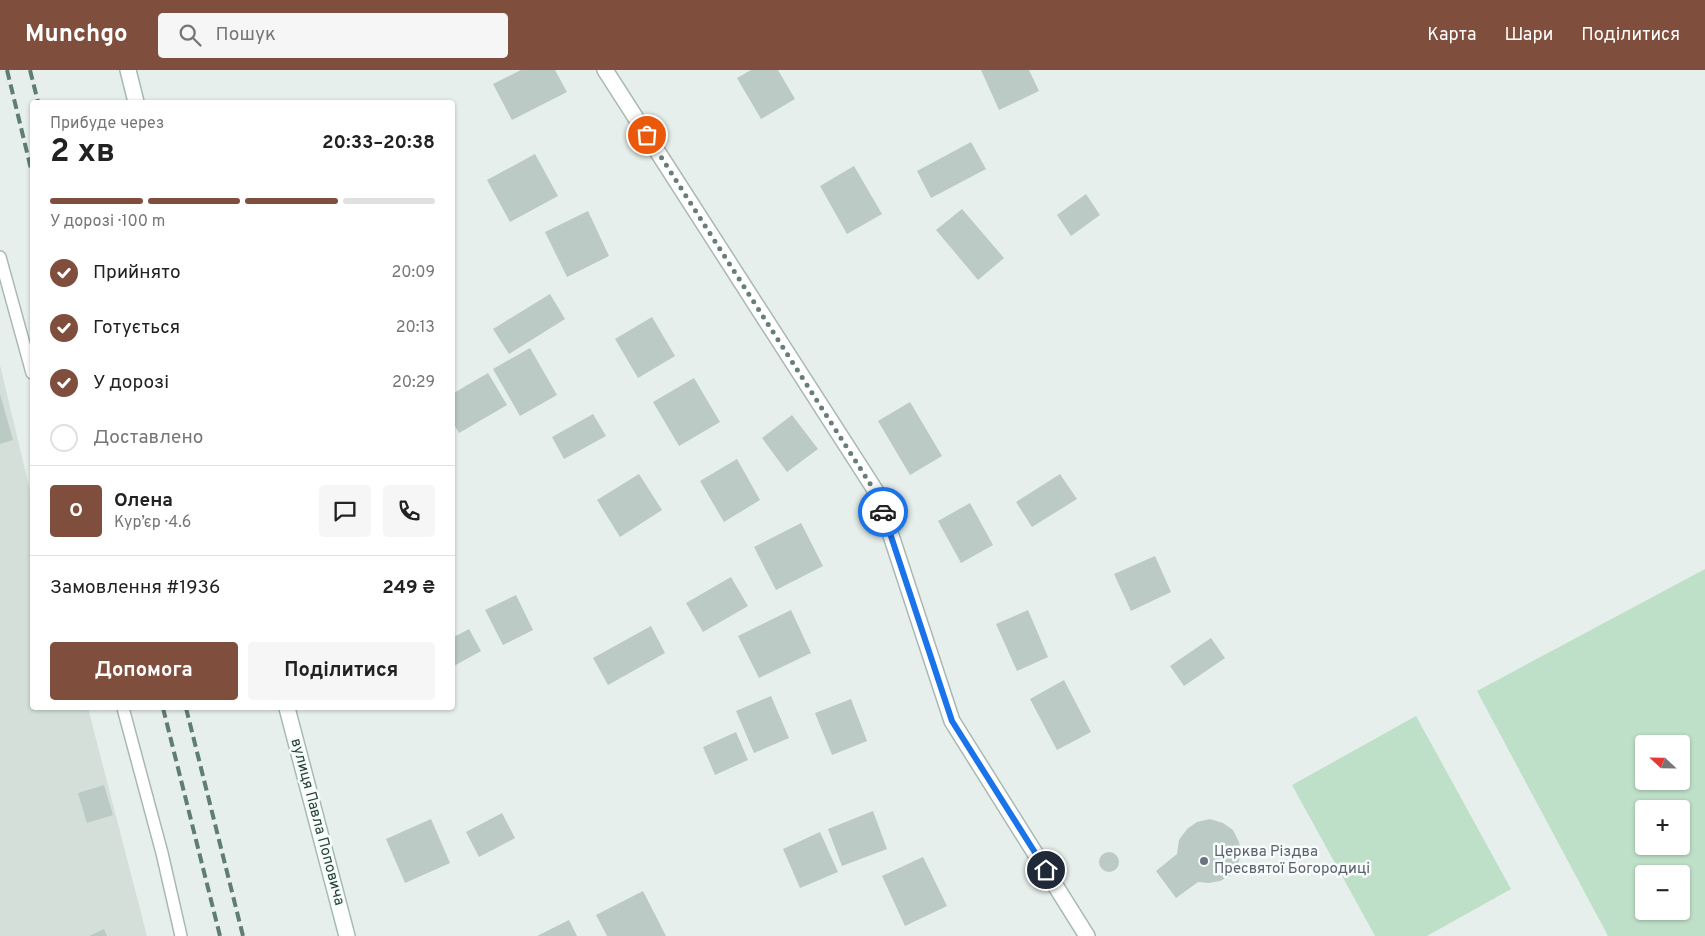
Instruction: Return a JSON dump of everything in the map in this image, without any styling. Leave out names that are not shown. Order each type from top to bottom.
[{"type":"street","points":[[128,70],[136,100]]},
{"type":"street","points":[[605,70],[876,493],[952,721],[1087,936]]},
{"type":"street","name":"вулиця Павла Поповича","points":[[288,710],[347,936]]},
{"type":"lane","points":[[0,257],[30,366]]},
{"type":"lane","points":[[125,710],[181,936]]},
{"type":"shaded area","points":[[0,365],[30,491],[30,710],[89,710],[147,936],[0,936]]},
{"type":"green space","points":[[1705,569],[1705,936],[1608,936],[1477,691]]},
{"type":"green space","points":[[1416,716],[1511,889],[1427,936],[1375,936],[1292,785]]},
{"type":"building","points":[[521,70],[555,70],[567,92],[512,120],[493,84]]},
{"type":"building","points":[[751,70],[778,70],[795,99],[761,119],[737,78]]},
{"type":"building","points":[[981,70],[1029,70],[1039,91],[999,110]]},
{"type":"building","points":[[971,142],[986,169],[931,198],[917,171]]},
{"type":"building","points":[[535,154],[558,196],[510,222],[487,180]]},
{"type":"building","points":[[854,166],[882,214],[847,234],[820,186]]},
{"type":"building","points":[[1086,194],[1100,215],[1071,236],[1057,215]]},
{"type":"building","points":[[962,209],[1004,258],[978,280],[936,230]]},
{"type":"building","points":[[588,211],[609,256],[567,277],[545,232]]},
{"type":"building","points":[[550,294],[565,319],[509,354],[493,329]]},
{"type":"building","points":[[652,317],[675,356],[638,378],[615,339]]},
{"type":"building","points":[[530,348],[557,395],[520,416],[493,369]]},
{"type":"building","points":[[488,373],[507,405],[459,433],[455,426],[455,392]]},
{"type":"building","points":[[694,378],[720,422],[679,446],[653,402]]},
{"type":"building","points":[[0,394],[13,440],[0,444]]},
{"type":"building","points":[[910,402],[942,456],[910,475],[878,421]]},
{"type":"building","points":[[593,414],[606,436],[564,459],[552,437]]},
{"type":"building","points":[[792,415],[818,449],[787,472],[762,438]]},
{"type":"building","points":[[737,459],[760,500],[724,522],[700,481]]},
{"type":"building","points":[[639,474],[662,510],[620,537],[597,500]]},
{"type":"building","points":[[1060,474],[1077,499],[1032,527],[1016,502]]},
{"type":"building","points":[[970,503],[993,545],[961,563],[938,521]]},
{"type":"building","points":[[801,523],[823,566],[776,590],[754,547]]},
{"type":"building","points":[[1155,556],[1171,592],[1131,611],[1114,574]]},
{"type":"building","points":[[731,577],[748,606],[703,632],[686,603]]},
{"type":"building","points":[[516,595],[533,630],[503,645],[485,610]]},
{"type":"building","points":[[791,610],[811,653],[759,678],[738,636]]},
{"type":"building","points":[[1028,610],[1048,657],[1017,671],[996,624]]},
{"type":"building","points":[[651,626],[665,653],[608,685],[593,658]]},
{"type":"building","points":[[469,629],[481,651],[455,665],[455,636]]},
{"type":"building","points":[[1211,638],[1225,658],[1184,686],[1170,666]]},
{"type":"building","points":[[1064,680],[1091,732],[1057,750],[1030,699]]},
{"type":"building","points":[[771,696],[789,738],[754,753],[736,711]]},
{"type":"building","points":[[851,699],[867,741],[832,755],[815,713]]},
{"type":"building","points":[[736,732],[748,760],[715,775],[703,747]]},
{"type":"building","points":[[104,785],[113,815],[87,823],[78,793]]},
{"type":"building","points":[[873,811],[887,849],[842,866],[828,829]]},
{"type":"building","points":[[502,813],[515,838],[479,857],[466,832]]},
{"type":"building","points":[[431,819],[450,863],[405,883],[386,839]]},
{"type":"building","name":"Церква Різдва Пресвятої Богородиці","points":[[1210,819],[1223,823],[1233,830],[1239,842],[1241,854],[1237,867],[1230,876],[1220,881],[1198,882],[1176,898],[1156,871],[1177,854],[1179,840],[1187,829],[1197,822]]},
{"type":"building","points":[[820,832],[838,872],[800,888],[783,849]]},
{"type":"building","points":[[1109,852],[1116,855],[1119,862],[1116,869],[1109,872],[1102,869],[1099,862],[1102,855]]},
{"type":"building","points":[[923,857],[947,906],[905,926],[882,876]]},
{"type":"building","points":[[643,891],[666,936],[607,936],[596,915]]},
{"type":"building","points":[[569,920],[577,936],[537,936]]},
{"type":"building","points":[[104,929],[107,936],[89,936]]},
{"type":"railway","points":[[7,70],[30,165]]},
{"type":"railway","points":[[30,70],[38,100]]},
{"type":"railway","points":[[164,710],[220,936]]},
{"type":"railway","points":[[186,710],[243,936]]},
{"type":"way so far","points":[[647,135],[876,493],[883,512]]},
{"type":"place","name":"Церква Різдва Пресвятої Богородиці","points":[[1204,861]]},
{"type":"route","points":[[883,512],[952,721],[1046,870]]}]
